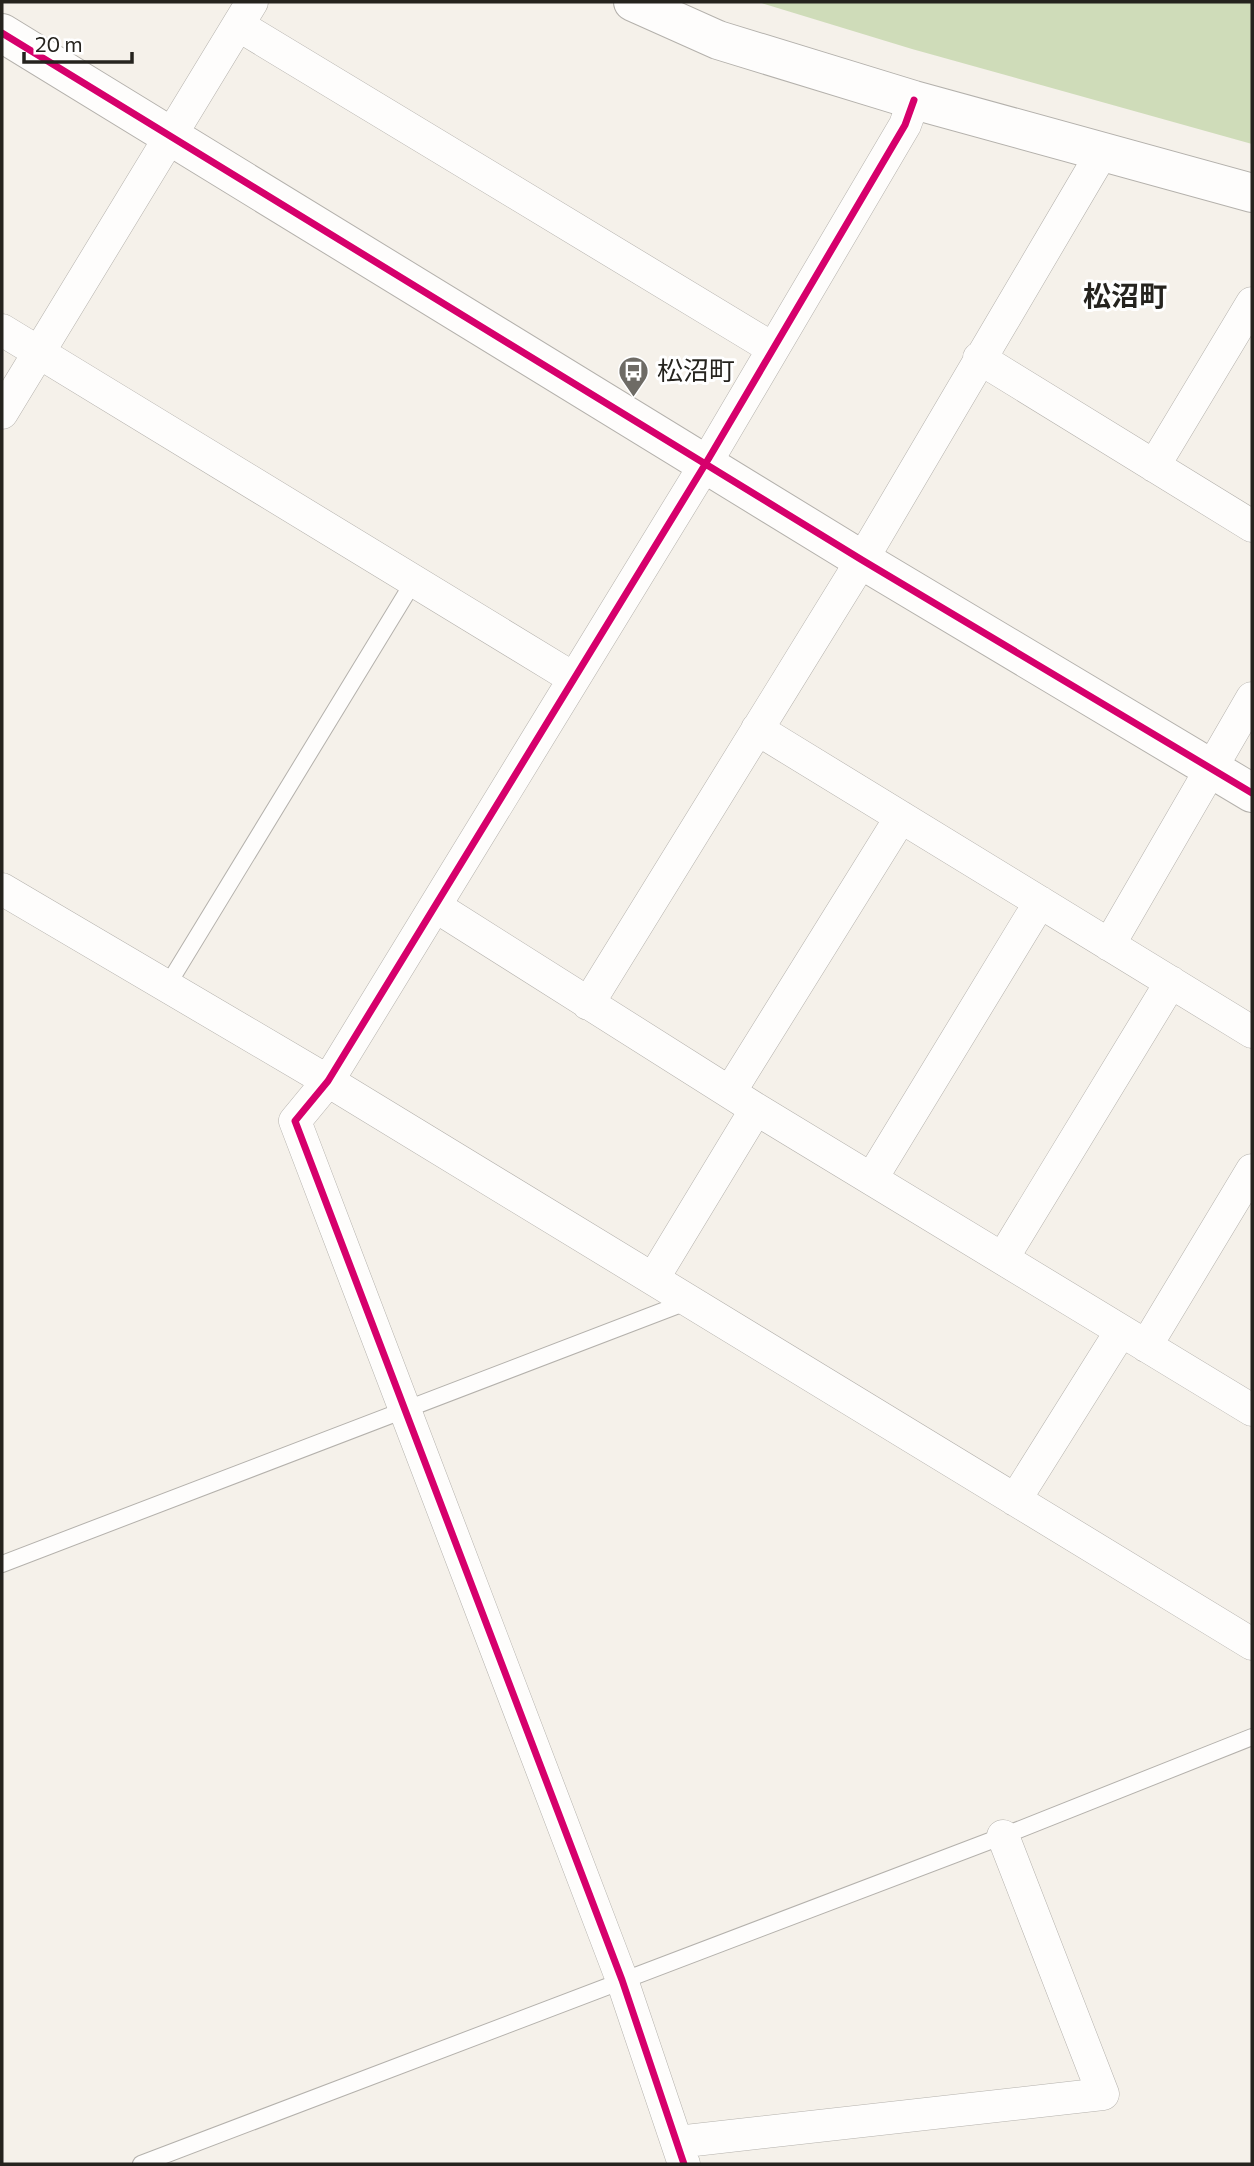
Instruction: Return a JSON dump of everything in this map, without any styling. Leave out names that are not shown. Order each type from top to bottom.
[{"type":"street","points":[[633,2],[718,40],[914,100],[1252,193]]},
{"type":"street","points":[[2,413],[245,13],[772,348]]},
{"type":"street","points":[[2,33],[862,560],[1252,793]]},
{"type":"street","points":[[914,100],[905,125],[706,463],[328,1081],[295,1121],[622,1980],[680,2153],[1103,2094],[1003,1836]]},
{"type":"street","points":[[588,1004],[862,560],[1103,151]]},
{"type":"street","points":[[1154,466],[1252,303]]},
{"type":"street","points":[[2,330],[573,678]]},
{"type":"street","points":[[979,358],[1252,526]]},
{"type":"street","points":[[1109,945],[1252,698]]},
{"type":"street","points":[[757,729],[1252,1032]]},
{"type":"street","points":[[653,1279],[743,1100],[901,817]]},
{"type":"street","points":[[8,902],[167,986],[328,1081],[1252,1644]]},
{"type":"street","points":[[872,1178],[1040,902]]},
{"type":"street","points":[[435,906],[743,1100],[1252,1410]]},
{"type":"street","points":[[1003,1258],[1171,982]]},
{"type":"street","points":[[1015,1500],[1252,1170]]},
{"type":"lane","points":[[167,986],[414,581]]},
{"type":"lane","points":[[2,1564],[404,1408],[690,1301]]},
{"type":"lane","points":[[141,2164],[1003,1836],[1252,1737]]},
{"type":"green space","points":[[758,2],[1252,2],[1252,144],[912,49]]},
{"type":"cycle path","points":[[2,33],[862,560],[1252,793]]},
{"type":"cycle path","points":[[684,2164],[622,1980],[295,1121],[328,1081],[706,463],[905,125],[914,100]]},
{"type":"place","name":"松沼町","points":[[634,398]]},
{"type":"district","name":"松沼町","points":[[1125,296]]}]
